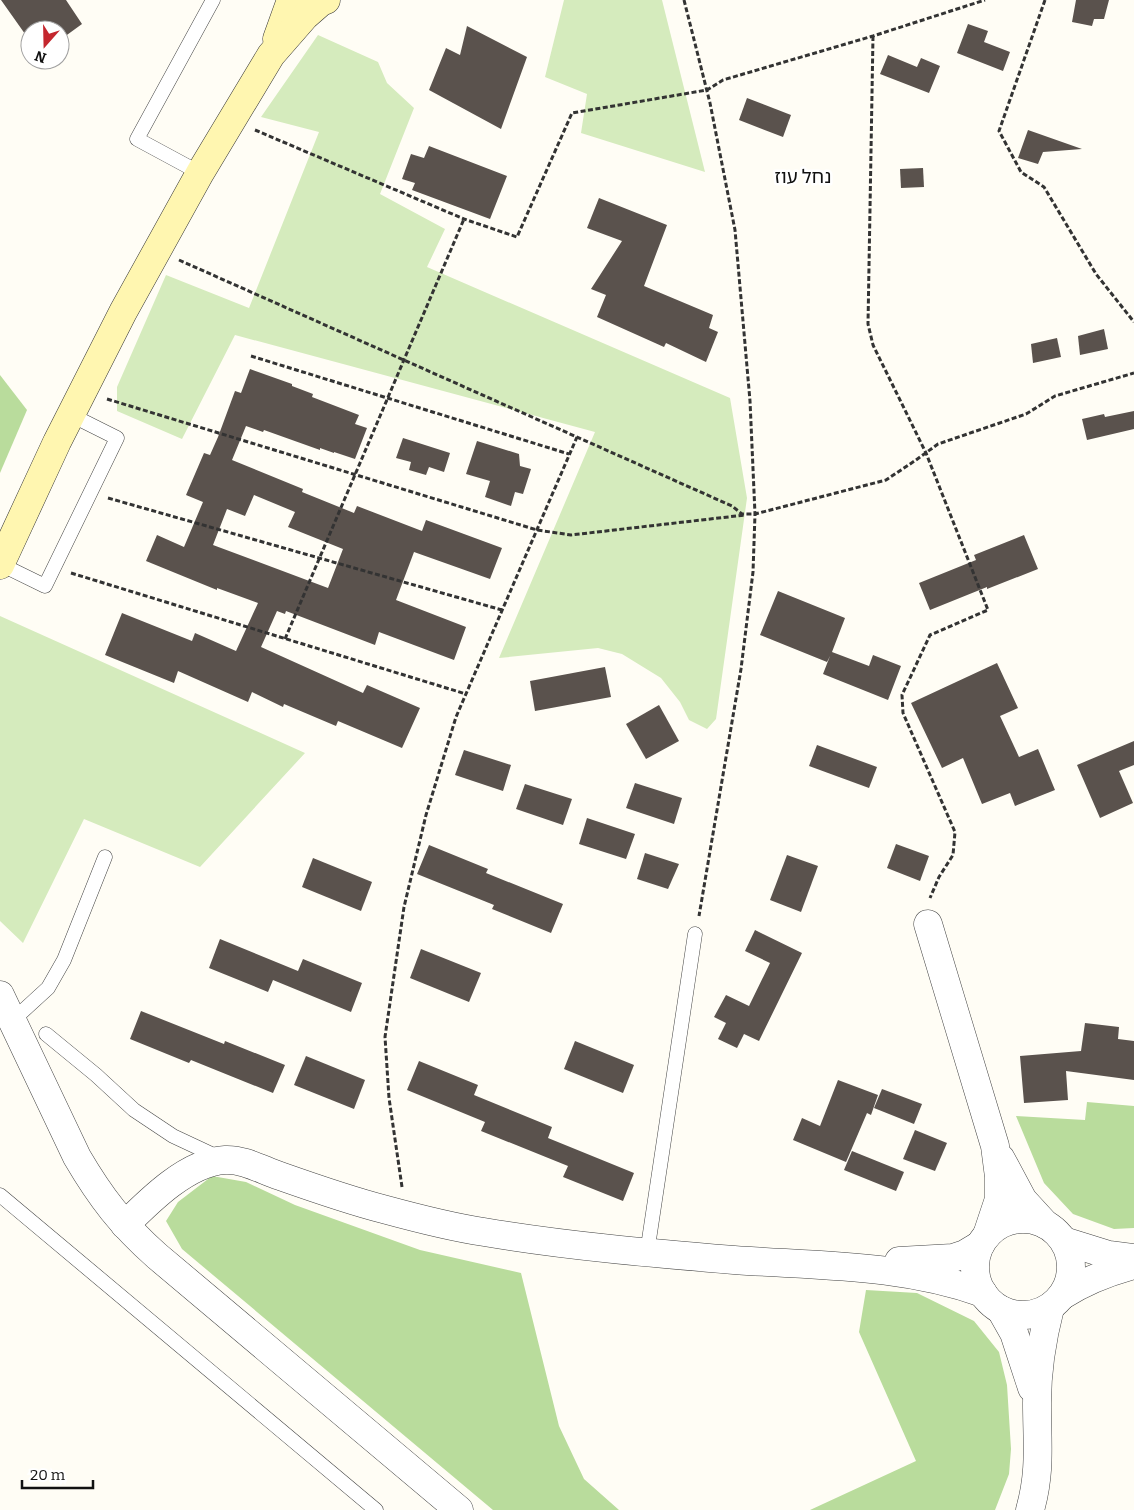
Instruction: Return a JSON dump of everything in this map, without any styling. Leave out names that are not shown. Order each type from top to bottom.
[{"type":"street","points":[[271,55],[291,0]]},
{"type":"street","points":[[0,564],[83,391],[200,173],[271,55],[306,16],[321,2],[326,0]]},
{"type":"street","points":[[928,924],[996,1146],[1011,1180],[1023,1200],[1054,1233],[1069,1252],[1072,1262],[1068,1286],[1056,1301],[1040,1355],[1037,1402],[1037,1477],[1030,1510]]},
{"type":"street","points":[[0,995],[77,1157],[110,1208],[125,1225],[157,1256],[459,1510]]},
{"type":"street","points":[[996,1146],[999,1199],[996,1212],[976,1257],[975,1270],[977,1282],[1014,1333],[1037,1402]]},
{"type":"street","points":[[125,1225],[169,1184],[195,1168],[222,1160],[238,1160],[380,1209],[483,1232],[599,1248],[738,1260],[850,1266],[926,1277],[955,1283],[1013,1314],[1026,1315],[1038,1313],[1081,1284],[1107,1273],[1134,1265]]},
{"type":"street","points":[[850,1266],[901,1260],[952,1258],[965,1254],[984,1240],[997,1226],[1008,1221],[1021,1219],[1033,1220],[1054,1233],[1109,1255],[1134,1258]]},
{"type":"lane","points":[[200,173],[137,139],[213,0]]},
{"type":"lane","points":[[0,564],[45,586],[117,438],[71,415]]},
{"type":"lane","points":[[12,1021],[48,988],[64,960],[105,857]]},
{"type":"lane","points":[[647,1252],[695,934]]},
{"type":"lane","points":[[46,1034],[96,1075],[134,1110],[173,1136],[222,1160]]},
{"type":"lane","points":[[0,1195],[376,1510]]},
{"type":"path","points":[[684,0],[707,90],[735,230],[750,400],[755,514],[753,572],[741,669],[695,934]]},
{"type":"path","points":[[232,120],[464,219],[516,237],[572,113],[707,90],[723,80],[873,36],[985,0]]},
{"type":"path","points":[[1046,0],[999,131],[1021,172],[1044,187],[1096,274],[1134,322]]},
{"type":"path","points":[[873,36],[868,324],[874,345],[926,453],[988,610],[930,635],[902,695],[903,713],[955,832],[953,855],[939,877],[929,901],[928,924]]},
{"type":"path","points":[[285,639],[464,219]]},
{"type":"path","points":[[172,256],[732,506],[742,514],[755,514]]},
{"type":"path","points":[[251,356],[570,454]]},
{"type":"path","points":[[83,391],[537,530],[571,535],[755,514],[886,480],[938,444],[1026,414],[1056,396],[1134,372]]},
{"type":"path","points":[[406,1215],[389,1098],[385,1037],[404,907],[426,815],[456,717],[577,437]]},
{"type":"path","points":[[90,493],[502,610]]},
{"type":"path","points":[[53,568],[466,694]]},
{"type":"green space","points":[[564,0],[662,0],[705,172],[581,133],[587,94],[545,77]]},
{"type":"green space","points":[[318,35],[378,62],[387,83],[414,108],[380,194],[445,229],[427,267],[730,398],[747,498],[716,719],[707,729],[689,720],[680,702],[661,678],[622,654],[598,648],[499,658],[595,432],[235,335],[182,439],[117,411],[117,387],[166,275],[249,308],[319,132],[261,117]]},
{"type":"green space","points":[[0,375],[27,410],[0,473]]},
{"type":"green space","points":[[0,616],[305,753],[200,867],[84,819],[23,943],[0,921]]},
{"type":"green space","points":[[1087,1102],[1134,1106],[1134,1228],[1114,1229],[1073,1214],[1044,1183],[1016,1116],[1085,1120]]},
{"type":"green space","points":[[212,1176],[246,1182],[295,1205],[420,1250],[521,1273],[559,1426],[584,1479],[619,1510],[493,1510],[182,1249],[166,1221],[178,1202]]},
{"type":"green space","points":[[866,1290],[917,1293],[974,1321],[999,1352],[1007,1385],[1011,1449],[1009,1474],[995,1510],[810,1510],[916,1461],[859,1332]]},
{"type":"building","points":[[1,0],[66,0],[82,24],[70,33],[70,20],[20,20],[20,27]]},
{"type":"building","points":[[1076,0],[1109,0],[1104,19],[1094,19],[1092,26],[1072,22]]},
{"type":"building","points":[[968,24],[988,31],[984,42],[1010,52],[1003,71],[957,53]]},
{"type":"building","points":[[467,26],[527,57],[501,129],[429,90],[446,48],[460,55]]},
{"type":"building","points":[[888,55],[917,67],[921,58],[940,66],[929,93],[880,74]]},
{"type":"building","points":[[747,98],[791,115],[783,137],[739,120]]},
{"type":"building","points":[[1028,130],[1082,149],[1043,152],[1038,164],[1018,158]]},
{"type":"building","points":[[429,146],[507,176],[490,219],[412,190],[415,183],[402,179],[411,154],[424,158]]},
{"type":"building","points":[[923,168],[924,187],[901,188],[900,169]]},
{"type":"building","points":[[599,198],[667,225],[644,286],[713,315],[709,328],[718,332],[706,362],[666,343],[664,347],[597,317],[606,295],[591,289],[622,241],[587,228]]},
{"type":"building","points":[[1104,329],[1108,349],[1080,355],[1078,336]]},
{"type":"building","points":[[1057,338],[1061,357],[1033,363],[1031,344]]},
{"type":"building","points":[[250,369],[292,384],[292,386],[313,394],[312,397],[359,415],[355,424],[367,428],[355,459],[320,448],[320,450],[264,430],[263,432],[246,426],[232,460],[303,489],[302,492],[354,513],[357,506],[422,531],[426,520],[502,548],[490,579],[414,552],[396,600],[466,627],[454,660],[379,632],[375,645],[286,611],[285,614],[277,611],[261,647],[363,693],[367,685],[420,708],[402,748],[338,721],[336,726],[284,704],[283,707],[252,692],[248,702],[178,671],[174,683],[105,655],[122,613],[192,641],[195,633],[236,651],[258,603],[217,588],[217,590],[146,561],[157,535],[184,547],[203,502],[186,495],[204,453],[210,455],[235,391],[241,393]],"holes":[[[254,495],[295,512],[288,527],[343,549],[328,588],[213,545],[227,509],[245,516]]]},
{"type":"building","points":[[1134,411],[1134,429],[1087,440],[1082,419],[1104,414],[1105,417]]},
{"type":"building","points":[[403,438],[450,453],[444,472],[429,467],[426,475],[409,470],[411,462],[396,458]]},
{"type":"building","points":[[477,441],[519,454],[520,466],[531,469],[523,494],[515,492],[511,506],[485,497],[490,481],[466,474]]},
{"type":"building","points":[[1024,535],[1038,569],[930,610],[919,583],[976,560],[974,555]]},
{"type":"building","points":[[778,591],[845,618],[832,652],[869,666],[873,655],[901,666],[888,700],[823,674],[830,656],[827,662],[760,635]]},
{"type":"building","points":[[997,663],[1018,708],[1000,716],[1019,757],[1038,749],[1055,790],[1015,806],[1010,793],[982,804],[963,758],[942,768],[911,703]]},
{"type":"building","points":[[605,667],[611,697],[535,711],[530,681]]},
{"type":"building","points":[[659,705],[679,741],[646,759],[626,724]]},
{"type":"building","points":[[1134,741],[1134,765],[1119,771],[1133,803],[1100,818],[1077,765]]},
{"type":"building","points":[[817,745],[877,767],[869,788],[809,766]]},
{"type":"building","points":[[464,750],[511,765],[503,791],[455,775]]},
{"type":"building","points":[[635,783],[682,798],[674,824],[626,808]]},
{"type":"building","points":[[525,784],[572,799],[563,825],[516,809]]},
{"type":"building","points":[[587,818],[635,834],[626,859],[579,844]]},
{"type":"building","points":[[896,844],[929,856],[920,881],[887,868]]},
{"type":"building","points":[[429,845],[488,869],[486,873],[563,904],[551,933],[492,909],[494,905],[417,874]]},
{"type":"building","points":[[645,853],[679,864],[668,889],[637,879]]},
{"type":"building","points":[[787,855],[818,866],[801,912],[770,900]]},
{"type":"building","points":[[313,858],[372,882],[361,911],[302,887]]},
{"type":"building","points":[[755,930],[802,953],[759,1041],[744,1034],[737,1048],[718,1039],[726,1023],[714,1017],[726,995],[749,1006],[770,963],[745,951]]},
{"type":"building","points":[[220,939],[298,971],[303,959],[362,983],[351,1012],[273,980],[268,992],[209,968]]},
{"type":"building","points":[[421,949],[481,973],[469,1002],[410,978]]},
{"type":"building","points":[[141,1011],[224,1044],[225,1041],[285,1065],[273,1093],[191,1060],[189,1063],[130,1039]]},
{"type":"building","points":[[1085,1023],[1119,1027],[1118,1039],[1134,1041],[1134,1080],[1066,1071],[1068,1100],[1024,1103],[1020,1056],[1081,1051]]},
{"type":"building","points":[[575,1041],[634,1065],[623,1093],[564,1069]]},
{"type":"building","points":[[306,1056],[365,1080],[354,1109],[294,1085]]},
{"type":"building","points":[[419,1061],[478,1085],[474,1095],[552,1127],[548,1138],[634,1173],[623,1201],[563,1177],[568,1166],[481,1131],[485,1122],[407,1090]]},
{"type":"building","points":[[838,1080],[878,1095],[871,1115],[867,1113],[846,1162],[793,1140],[802,1118],[820,1126]]},
{"type":"building","points":[[882,1089],[922,1104],[914,1124],[874,1108]]},
{"type":"building","points":[[915,1130],[947,1143],[935,1171],[903,1159]]},
{"type":"building","points":[[852,1151],[904,1172],[896,1191],[844,1170]]},
{"type":"district","name":"נחל עוז","points":[[803,176]]}]
